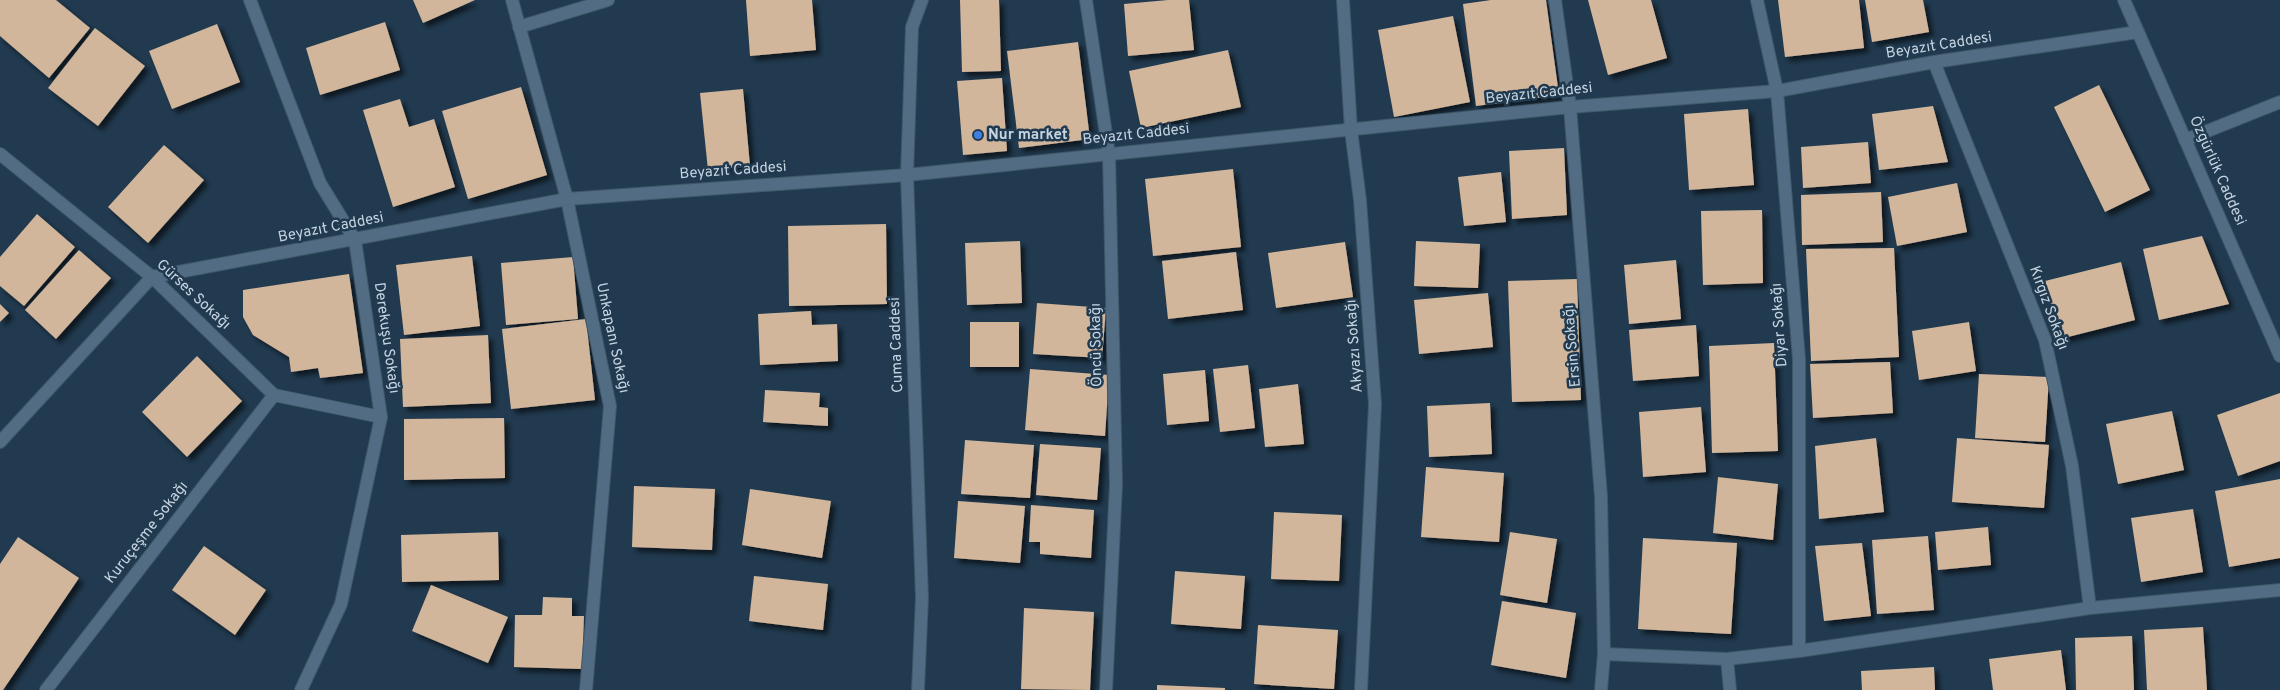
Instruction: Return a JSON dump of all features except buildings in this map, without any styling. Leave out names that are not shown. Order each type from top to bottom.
[{"type":"street","name":"Derekuşu Sokağı","points":[[250,0],[320,183],[355,240],[381,417],[341,604],[301,690]]},
{"type":"street","name":"Unkapanı Sokağı","points":[[512,0],[567,199],[610,406],[586,690]]},
{"type":"street","points":[[520,28],[608,0]]},
{"type":"street","name":"Cuma Caddesi","points":[[918,690],[922,598],[907,174],[912,27],[922,0]]},
{"type":"street","name":"Öncü Sokağı","points":[[1086,0],[1109,154],[1116,484],[1106,690]]},
{"type":"street","name":"Akyazı Sokağı","points":[[1343,0],[1351,130],[1360,200],[1375,404],[1362,690]]},
{"type":"street","name":"Ersin Sokağı","points":[[1555,0],[1570,107],[1601,496],[1604,654],[1601,690]]},
{"type":"street","name":"Diyar Sokağı","points":[[1756,0],[1778,91],[1800,359],[1799,651]]},
{"type":"street","name":"Özgürlük Caddesi","points":[[2124,0],[2280,356]]},
{"type":"street","name":"Beyazıt Caddesi","points":[[152,277],[567,199],[907,174],[1570,107],[1778,91],[1934,62],[2138,32]]},
{"type":"street","name":"Kırgız Sokağı","points":[[1934,62],[2045,340],[2072,466],[2090,608]]},
{"type":"street","points":[[2185,140],[2280,102]]},
{"type":"street","name":"Gürses Sokağı","points":[[0,154],[152,277],[274,395]]},
{"type":"street","points":[[0,442],[152,277]]},
{"type":"street","points":[[274,395],[381,417]]},
{"type":"street","name":"Kuruçeşme Sokağı","points":[[46,690],[274,395]]},
{"type":"street","points":[[1604,654],[1728,659],[1799,651],[2090,608],[2280,590]]},
{"type":"street","points":[[1728,659],[1730,690]]},
{"type":"place","name":"Nur market","points":[[978,135]]}]
